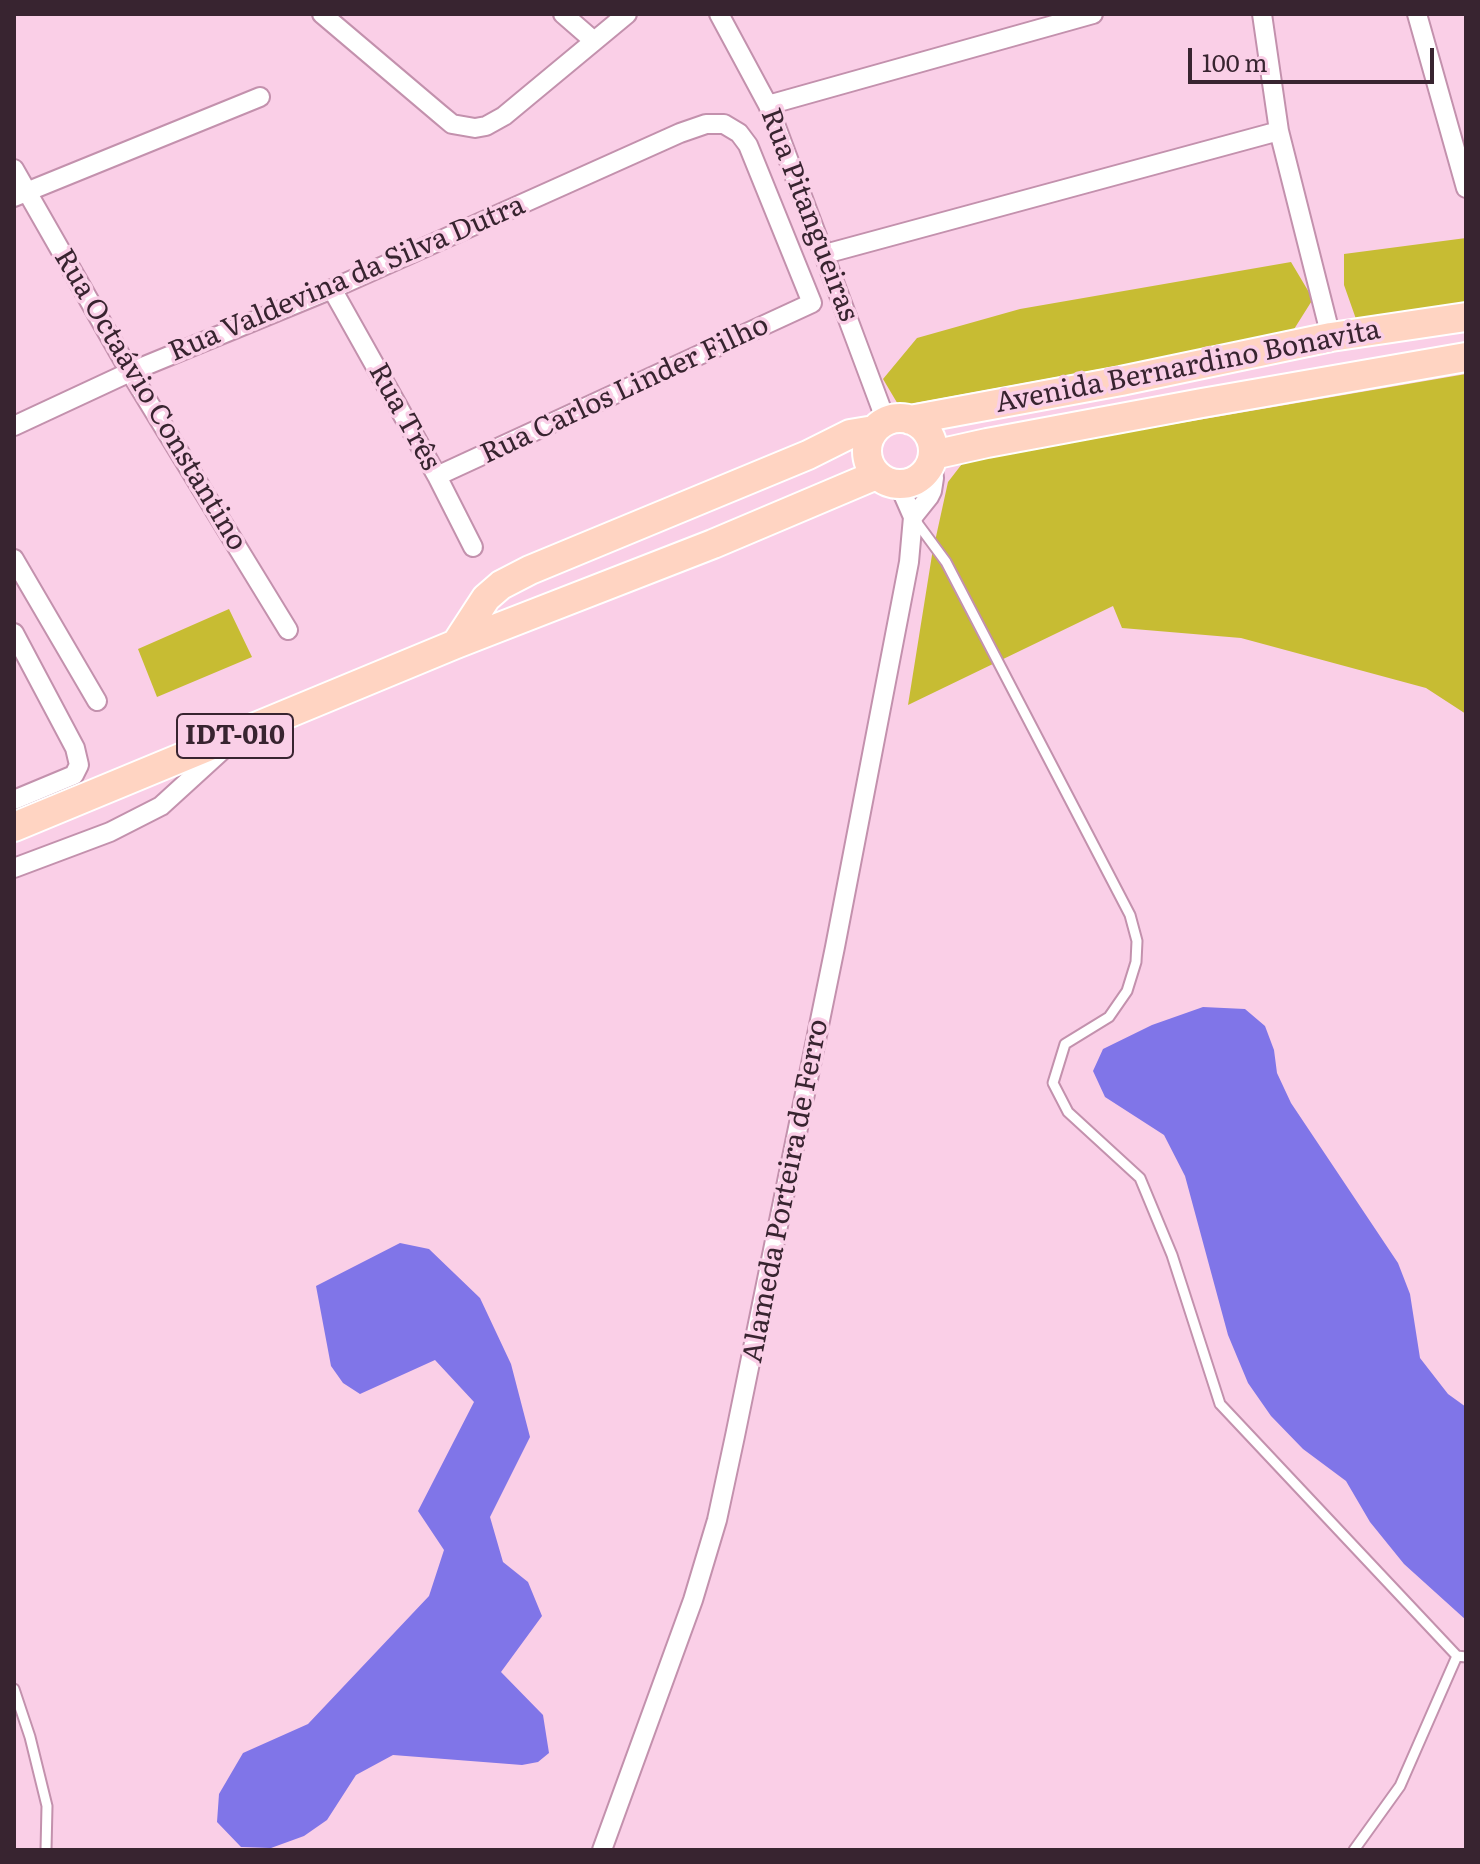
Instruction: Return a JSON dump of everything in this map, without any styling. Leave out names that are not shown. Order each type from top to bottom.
[{"type":"main road","name":"Avenida Bernardino Bonavita","points":[[456,644],[486,598],[501,585],[530,570],[808,455],[850,434],[890,423],[1121,381],[1331,337],[1466,317]]},
{"type":"main road","name":"Avenida Bernardino Bonavita","points":[[456,644],[887,480],[907,484],[922,476],[932,457],[1002,440],[1140,414],[1466,357]]},
{"type":"main road","points":[[887,480],[867,460],[866,452],[870,436],[890,423],[917,423],[928,433],[932,457]]},
{"type":"main road","points":[[697,500],[713,544]]},
{"type":"main road","name":"IDT-010","points":[[14,827],[456,644]]},
{"type":"street","points":[[322,14],[452,124],[465,128],[486,126],[504,116],[627,14]]},
{"type":"street","points":[[563,14],[594,41]]},
{"type":"street","name":"Rua Pitangueiras","points":[[719,14],[768,105],[890,423]]},
{"type":"street","points":[[768,105],[1093,14]]},
{"type":"street","points":[[1262,14],[1279,131],[1331,337]]},
{"type":"street","points":[[1417,14],[1466,188]]},
{"type":"street","points":[[21,194],[260,97]]},
{"type":"street","name":"Rua Valdevina da Silva Dutra","points":[[14,426],[130,372],[332,289],[706,124],[724,124],[739,133],[748,145],[812,303]]},
{"type":"street","points":[[825,254],[1279,131]]},
{"type":"street","name":"Rua Octaávio Constantino","points":[[14,169],[21,194],[288,630]]},
{"type":"street","name":"Rua Três","points":[[332,289],[437,476],[473,547]]},
{"type":"street","name":"Rua Carlos Linder Filho","points":[[437,476],[812,303]]},
{"type":"street","name":"Alameda Porteira de Ferro","points":[[602,1850],[693,1600],[717,1520],[841,919],[900,614],[913,517],[932,491],[932,457]]},
{"type":"street","name":"Alameda Porteira de Ferro","points":[[887,480],[913,517]]},
{"type":"street","points":[[14,559],[97,701]]},
{"type":"street","points":[[14,633],[75,748],[79,765],[74,775],[14,800]]},
{"type":"street","points":[[14,868],[110,832],[161,806],[240,734]]},
{"type":"lane","points":[[913,517],[946,562],[1130,915],[1137,941],[1136,962],[1127,991],[1109,1017],[1065,1044],[1053,1083],[1068,1112],[1140,1178],[1172,1255],[1220,1404],[1462,1656],[1400,1786],[1354,1850]]},
{"type":"lane","points":[[14,1689],[47,1806],[46,1850]]},
{"type":"shaded area","points":[[1466,238],[1466,303],[1356,319],[1344,285],[1344,254]]},
{"type":"shaded area","points":[[1291,262],[1313,299],[1291,334],[899,406],[883,379],[917,338],[1020,309]]},
{"type":"shaded area","points":[[1466,374],[1466,714],[1426,688],[1241,638],[1122,628],[1113,606],[908,705],[932,555],[948,482],[965,460]]},
{"type":"shaded area","points":[[229,609],[252,657],[157,697],[138,649]]},
{"type":"shaded area","points":[[1203,1007],[1245,1009],[1265,1026],[1274,1050],[1277,1073],[1291,1103],[1398,1263],[1410,1294],[1420,1358],[1448,1394],[1466,1407],[1466,1620],[1404,1564],[1370,1522],[1346,1481],[1303,1449],[1271,1416],[1248,1383],[1228,1335],[1185,1176],[1164,1135],[1105,1097],[1093,1071],[1103,1049],[1152,1025]]},
{"type":"shaded area","points":[[400,1243],[429,1249],[480,1298],[511,1364],[530,1437],[490,1517],[503,1562],[528,1582],[542,1616],[501,1672],[543,1715],[549,1753],[538,1762],[522,1765],[393,1755],[356,1775],[327,1820],[304,1836],[271,1848],[241,1847],[217,1822],[219,1794],[243,1753],[308,1724],[429,1596],[444,1550],[418,1511],[474,1402],[435,1360],[360,1394],[343,1383],[331,1366],[316,1286]]}]
